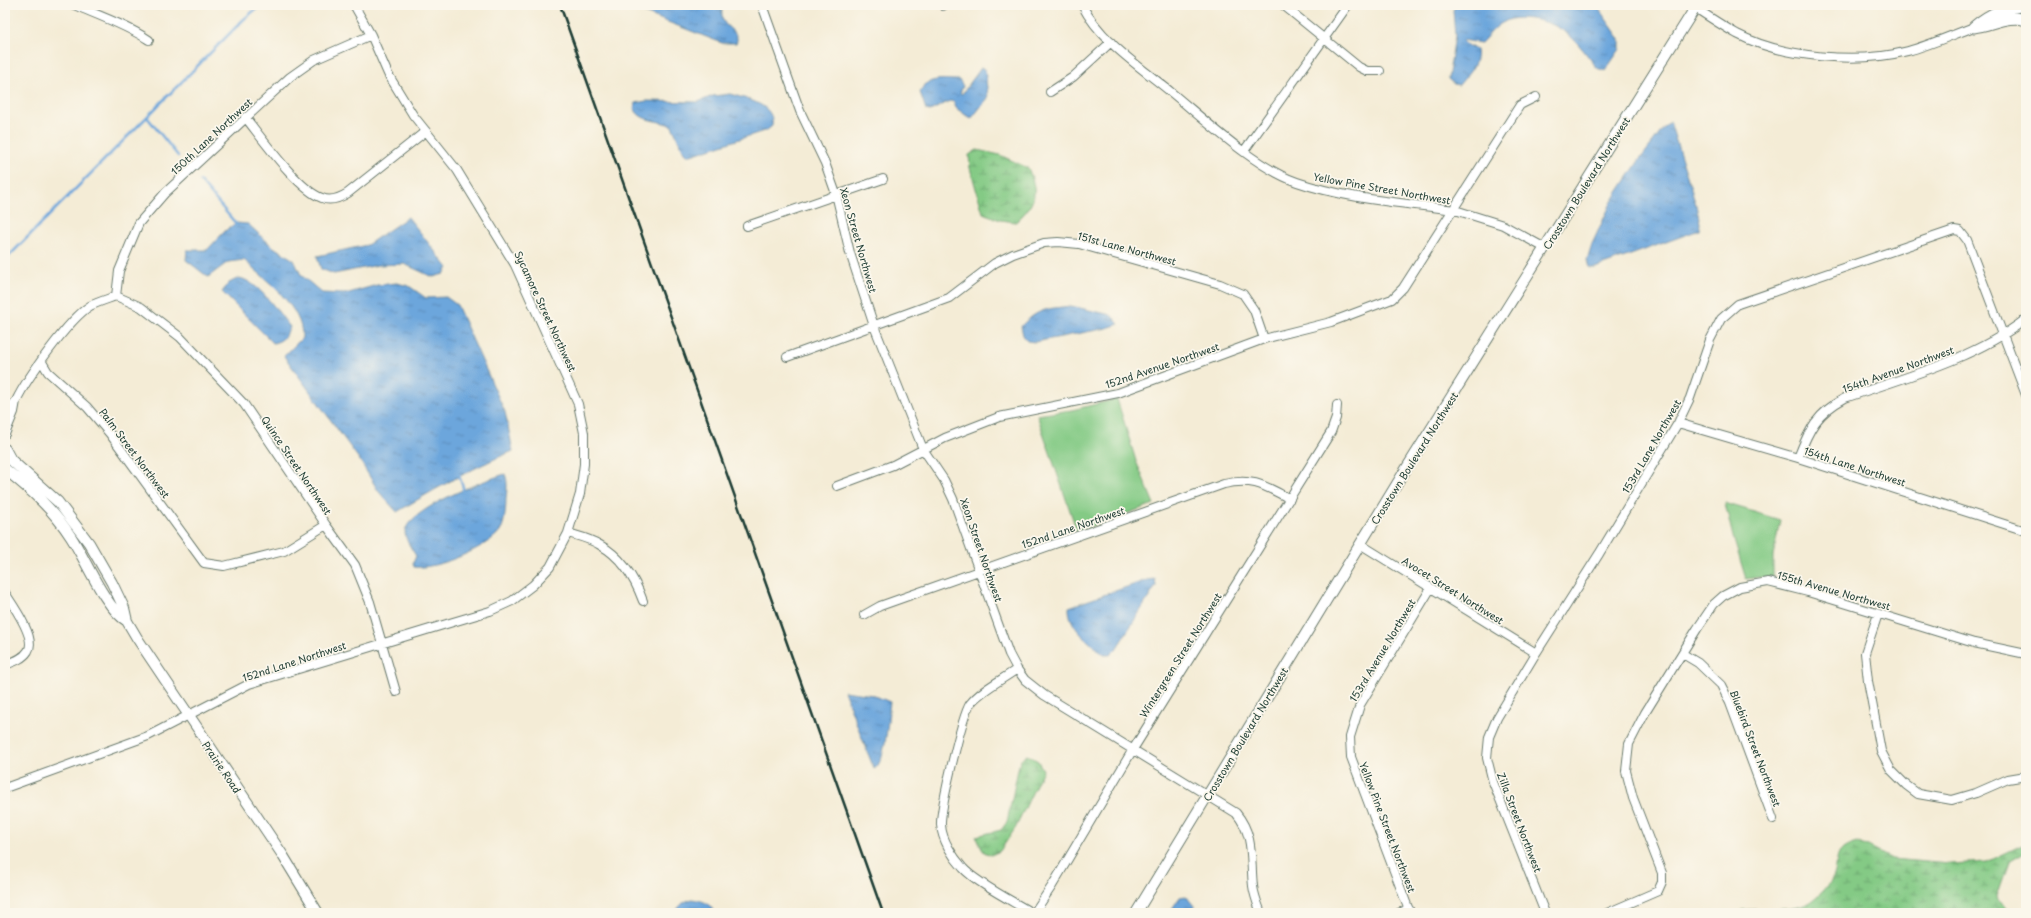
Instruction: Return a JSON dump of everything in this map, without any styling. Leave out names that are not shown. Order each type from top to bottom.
[{"type":"main road","points":[[1974,27],[1985,17],[2011,6],[2026,6]]},
{"type":"main road","points":[[1974,27],[1990,25],[2009,18],[2026,20]]},
{"type":"street","points":[[74,5],[109,21],[129,27],[149,40]]},
{"type":"street","name":"Sycamore Street Northwest","points":[[354,5],[371,35],[388,74],[413,115],[457,170],[515,265],[578,404],[584,433],[584,464],[580,494],[568,533]]},
{"type":"street","name":"Xeon Street Northwest","points":[[762,5],[800,111],[825,164],[836,194],[850,253],[874,326],[923,449],[953,499],[1003,640],[1017,669],[1036,689],[1132,750],[1209,795],[1236,813],[1246,826],[1252,848],[1254,889],[1261,913]]},
{"type":"street","name":"Yellow Pine Street Northwest","points":[[1082,5],[1089,18],[1111,42],[1244,151],[1277,174],[1320,189],[1455,210],[1503,225],[1545,248]]},
{"type":"street","points":[[1283,5],[1359,67],[1367,71],[1380,71]]},
{"type":"street","points":[[1244,151],[1348,5]]},
{"type":"street","points":[[1694,6],[1737,34],[1750,40],[1768,46],[1806,54],[1844,57],[1881,56],[1908,51],[1974,27]]},
{"type":"street","name":"Crosstown Boulevard Northwest","points":[[1136,913],[1360,544],[1694,6]]},
{"type":"street","name":"150th Lane Northwest","points":[[116,296],[119,271],[139,223],[166,193],[245,117],[290,78],[314,60],[371,35]]},
{"type":"street","points":[[1050,92],[1073,77],[1111,42]]},
{"type":"street","points":[[1455,210],[1520,105],[1536,97]]},
{"type":"street","points":[[245,117],[291,172],[311,192],[323,199],[338,199],[348,193],[426,131]]},
{"type":"street","points":[[747,226],[883,179]]},
{"type":"street","name":"152nd Avenue Northwest","points":[[837,486],[894,465],[945,438],[999,417],[1118,392],[1264,339],[1331,322],[1392,298],[1403,288],[1455,210]]},
{"type":"street","name":"153rd Lane Northwest","points":[[1489,737],[1497,718],[1536,653],[1599,554],[1678,423],[1690,398],[1710,340],[1721,319],[1738,304],[1946,231],[1954,230],[1960,231],[1967,240],[2003,336]]},
{"type":"street","name":"151st Lane Northwest","points":[[787,357],[949,298],[995,263],[1013,254],[1044,243],[1058,242],[1079,244],[1220,284],[1237,291],[1242,294],[1254,310],[1264,339]]},
{"type":"street","points":[[5,434],[22,388],[72,322],[90,306],[116,296]]},
{"type":"street","name":"Quince Street Northwest","points":[[116,296],[141,307],[180,337],[206,362],[244,404],[355,565],[364,582],[396,692]]},
{"type":"street","name":"154th Avenue Northwest","points":[[1798,458],[1807,434],[1818,416],[1830,405],[1845,398],[1963,356],[2003,336],[2026,319]]},
{"type":"street","points":[[2003,336],[2026,395]]},
{"type":"street","name":"Palm Street Northwest","points":[[42,362],[48,372],[87,407],[110,434],[204,563],[224,566],[284,550],[326,525]]},
{"type":"street","points":[[5,412],[16,401]]},
{"type":"street","name":"Wintergreen Street Northwest","points":[[1033,913],[1052,886],[1132,750],[1331,432],[1336,418],[1337,405]]},
{"type":"street","name":"154th Lane Northwest","points":[[1678,423],[1798,458],[2026,531]]},
{"type":"street","name":"Prairie Road","points":[[5,449],[11,460],[58,502],[89,543],[119,596],[127,621],[188,716],[282,854],[318,913]]},
{"type":"street","name":"Prairie Road","points":[[5,469],[39,497],[56,517],[71,536],[110,605],[118,616],[127,621]]},
{"type":"street","name":"152nd Lane Northwest","points":[[864,615],[880,606],[1224,484],[1239,481],[1251,481],[1265,485],[1290,499]]},
{"type":"street","points":[[568,533],[601,545],[620,561],[635,581],[643,601]]},
{"type":"street","name":"152nd Lane Northwest","points":[[5,788],[148,736],[249,684],[490,611],[512,601],[533,585],[550,567],[568,533]]},
{"type":"street","name":"Avocet Street Northwest","points":[[1360,544],[1536,653]]},
{"type":"street","name":"155th Avenue Northwest","points":[[1607,913],[1659,890],[1662,882],[1662,873],[1633,798],[1626,771],[1629,744],[1645,713],[1697,629],[1714,604],[1723,596],[1740,587],[1760,582],[1768,582],[1808,592],[1974,643],[2026,654]]},
{"type":"street","name":"153rd Avenue Northwest","points":[[1354,723],[1360,705],[1431,588]]},
{"type":"street","points":[[5,593],[30,640],[29,650],[15,661],[5,665]]},
{"type":"street","points":[[1878,614],[1865,653],[1868,681],[1881,751],[1891,770],[1906,785],[1918,794],[1952,800],[1976,793],[2008,779],[2026,776]]},
{"type":"street","name":"Bluebird Street Northwest","points":[[1682,654],[1698,663],[1721,685],[1730,703],[1773,819]]},
{"type":"street","points":[[1017,669],[981,694],[968,709],[960,734],[942,810],[941,825],[945,842],[963,869],[1033,913]]},
{"type":"street","name":"Yellow Pine Street Northwest","points":[[1354,723],[1350,736],[1351,757],[1410,911]]},
{"type":"street","name":"Zilla Street Northwest","points":[[1489,737],[1487,758],[1494,782],[1544,913]]},
{"type":"street","points":[[1399,913],[1410,911]]},
{"type":"green space","points":[[977,150],[1000,155],[1028,168],[1034,184],[1034,197],[1028,209],[1016,222],[1000,220],[983,213],[970,168],[969,155]]},
{"type":"green space","points":[[1117,399],[1136,461],[1154,504],[1077,531],[1037,415],[1072,410]]},
{"type":"green space","points":[[1725,503],[1780,520],[1773,556],[1773,578],[1761,577],[1746,579],[1733,537]]},
{"type":"green space","points":[[1027,755],[1038,761],[1043,770],[1016,827],[1000,851],[991,855],[984,852],[976,836],[1001,830],[1007,822],[1020,760]]},
{"type":"green space","points":[[1858,842],[1892,859],[1949,864],[1987,862],[2026,843],[2026,852],[2009,862],[1996,899],[2011,913],[1739,913],[1742,910],[1776,910],[1793,908],[1809,903],[1827,887],[1831,881],[1836,869],[1839,853],[1849,845]]},
{"type":"water","points":[[624,5],[722,5],[723,20],[735,34],[737,40],[736,43],[722,43]]},
{"type":"water","points":[[1456,5],[1596,5],[1620,39],[1620,49],[1605,71],[1597,68],[1577,42],[1553,25],[1543,21],[1531,19],[1510,19],[1498,26],[1481,43],[1463,40],[1463,42],[1476,50],[1476,60],[1472,69],[1459,85],[1454,84],[1448,79],[1455,36],[1453,10]]},
{"type":"water","points":[[981,68],[985,69],[988,98],[971,119],[956,108],[954,102],[950,101],[930,111],[926,110],[920,92],[927,83],[936,80],[959,80],[963,86],[960,93],[962,94]]},
{"type":"water","points":[[730,94],[751,101],[765,108],[769,112],[772,119],[772,126],[767,130],[691,155],[687,155],[684,152],[672,126],[645,118],[637,113],[634,108],[636,103],[646,101],[698,102],[713,96]]},
{"type":"water","points":[[1670,122],[1695,201],[1700,223],[1699,230],[1595,268],[1589,268],[1587,260],[1592,244],[1611,203],[1638,162]]},
{"type":"water","points":[[408,217],[448,268],[444,274],[433,277],[404,264],[378,265],[334,274],[321,269],[317,256],[367,245]]},
{"type":"water","points":[[236,223],[248,224],[272,246],[294,260],[301,275],[322,293],[345,294],[377,285],[397,283],[409,286],[426,298],[446,297],[457,305],[505,412],[513,451],[454,479],[397,512],[379,492],[359,459],[284,356],[302,338],[301,327],[297,316],[282,295],[244,260],[228,262],[208,277],[186,260],[187,250],[207,250],[225,231]]},
{"type":"water","points":[[239,278],[246,280],[260,291],[290,327],[282,339],[273,343],[222,292],[229,283]]},
{"type":"water","points":[[1071,306],[1111,315],[1119,324],[1107,328],[1035,342],[1027,341],[1023,335],[1021,326],[1027,320],[1044,310]]},
{"type":"water","points":[[505,474],[507,486],[505,511],[502,528],[500,531],[493,538],[473,551],[434,565],[414,567],[413,563],[416,556],[405,535],[406,528],[412,520],[423,511],[451,495],[481,482]]},
{"type":"water","points":[[1155,579],[1156,586],[1116,649],[1110,655],[1104,655],[1092,645],[1072,622],[1069,607],[1147,580]]},
{"type":"water","points":[[844,691],[873,695],[890,702],[884,749],[878,765],[874,769]]},
{"type":"water","points":[[1186,896],[1194,906],[1197,913],[1169,913],[1180,897]]},
{"type":"water","points":[[692,899],[700,900],[708,904],[714,913],[678,913],[678,908],[684,902]]},
{"type":"waterway","points":[[5,260],[243,20],[256,9],[265,5]]},
{"type":"waterway","points":[[147,117],[178,156]]},
{"type":"waterway","points":[[200,181],[237,225]]},
{"type":"waterway","points":[[458,473],[463,487],[463,493]]},
{"type":"railway","points":[[560,5],[883,913]]}]
